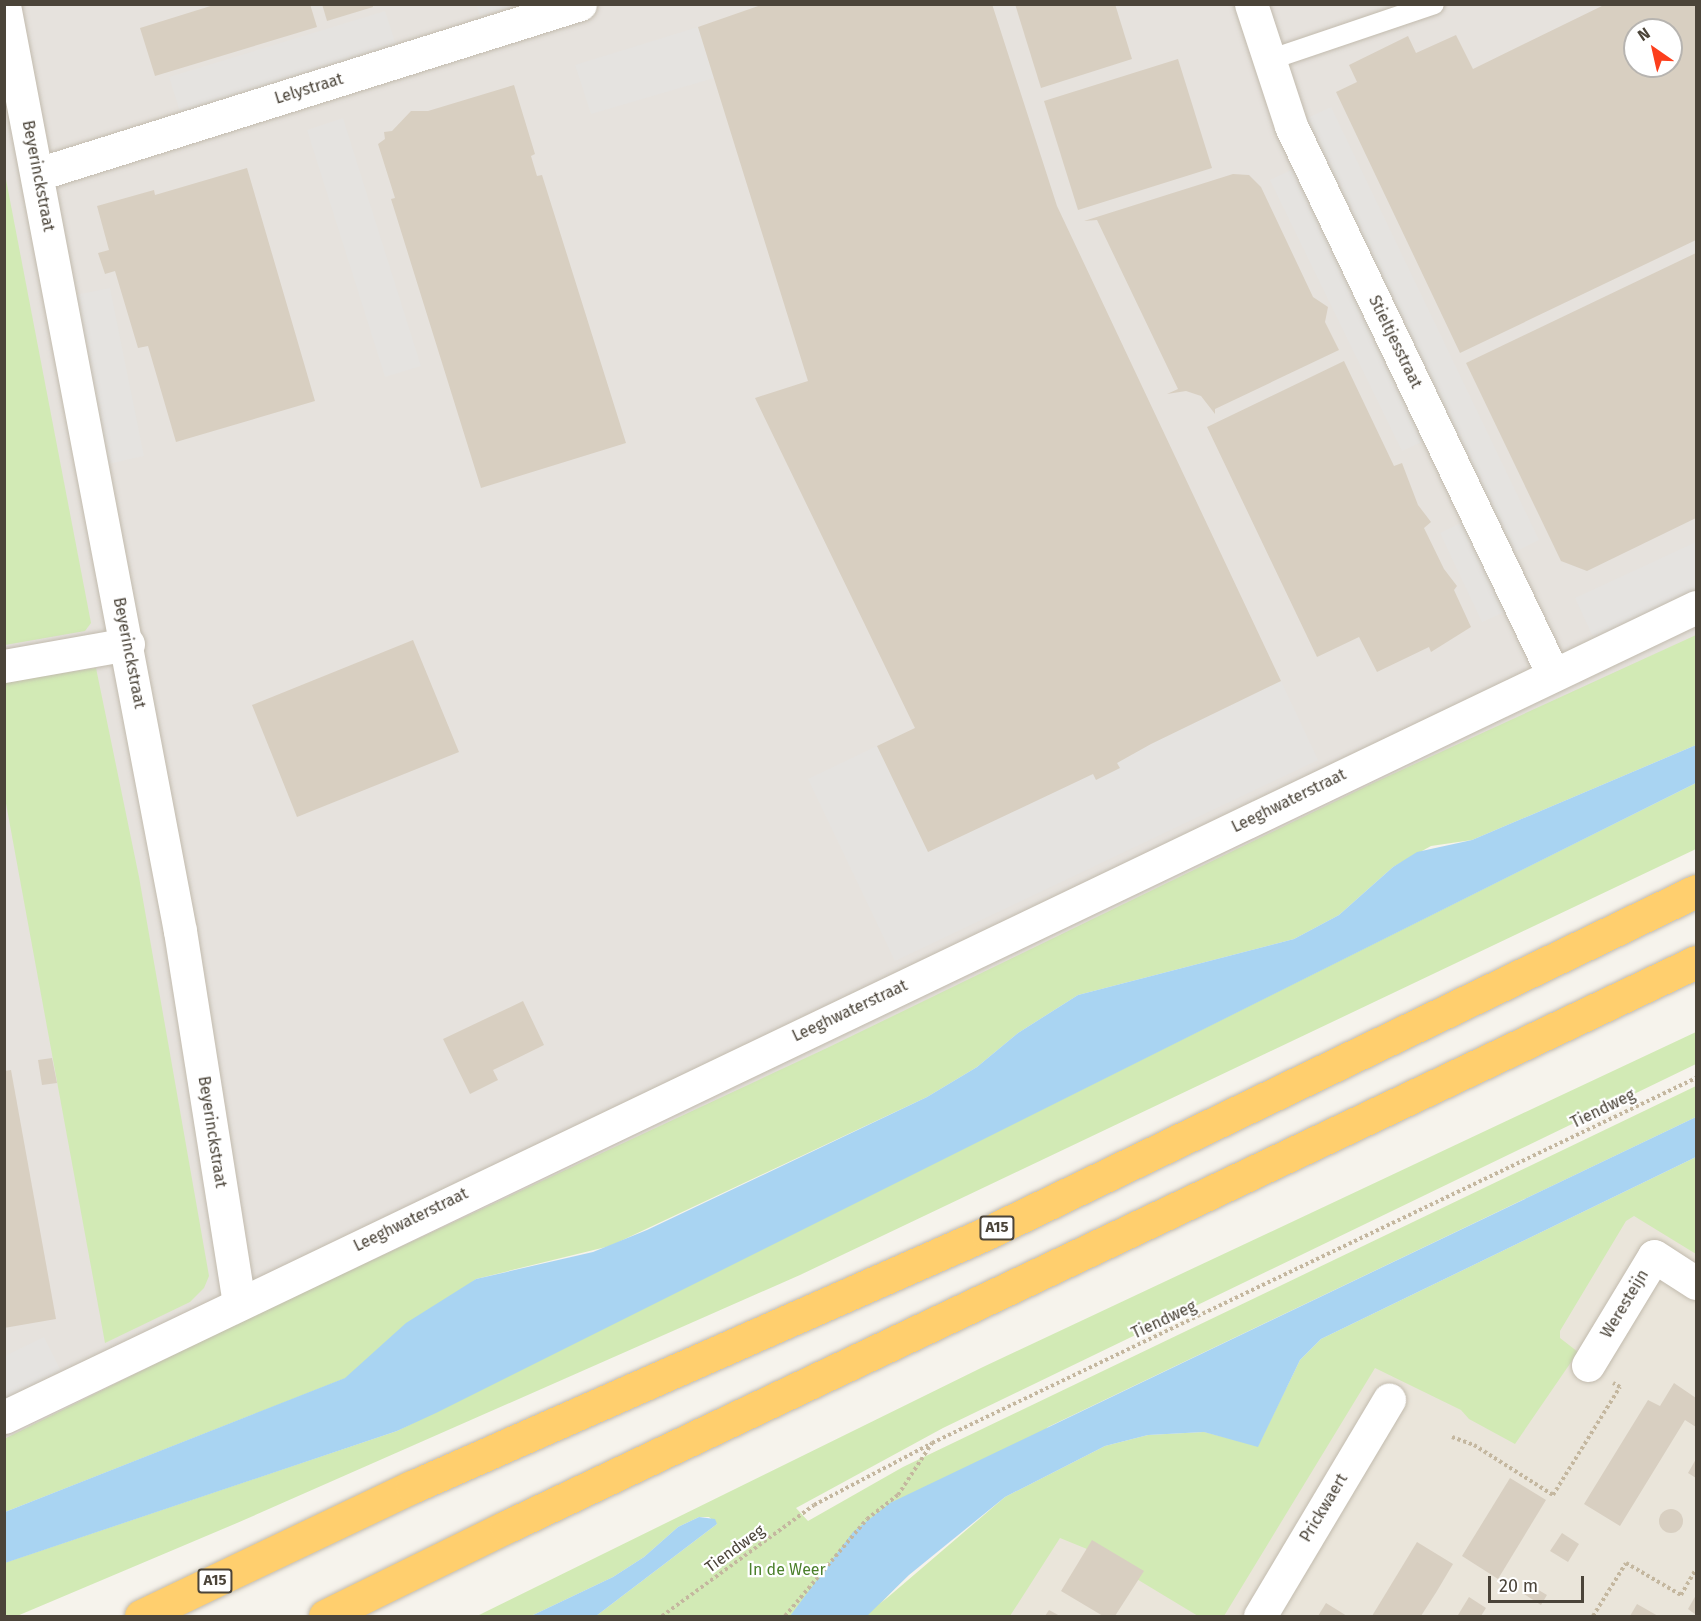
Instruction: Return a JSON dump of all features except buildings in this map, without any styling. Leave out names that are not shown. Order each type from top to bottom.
[{"type":"highway","name":"A15","points":[[141,1617],[412,1487],[987,1233],[1696,891]]},
{"type":"highway","points":[[325,1617],[506,1527],[1696,962]]},
{"type":"street","name":"Lelystraat","points":[[38,174],[580,4]]},
{"type":"street","name":"Stieltjesstraat","points":[[1251,4],[1291,126],[1553,674]]},
{"type":"street","name":"Beyerinckstraat","points":[[4,5],[128,644],[180,931],[239,1303]]},
{"type":"street","name":"Leeghwaterstraat","points":[[4,1417],[1696,607]]},
{"type":"street","points":[[4,666],[128,644]]},
{"type":"street","name":"Weresteijn","points":[[1588,1365],[1654,1256],[1696,1283]]},
{"type":"street","name":"Prickwaert","points":[[1260,1617],[1389,1400]]},
{"type":"lane","points":[[1269,60],[1434,4]]},
{"type":"path","name":"Tiendweg","points":[[662,1617],[814,1505],[932,1443],[1696,1078]]},
{"type":"path","points":[[1452,1437],[1474,1445],[1553,1495],[1620,1387],[1588,1365]]},
{"type":"path","points":[[785,1617],[867,1519],[898,1495],[932,1443]]},
{"type":"path","points":[[1593,1617],[1626,1563],[1681,1595],[1696,1569]]},
{"type":"shaded area","points":[[476,4],[517,4],[517,5],[480,16]]},
{"type":"shaded area","points":[[5,5],[1696,5],[1696,677],[5,1460]]},
{"type":"shaded area","points":[[385,11],[401,60],[185,128],[169,77]]},
{"type":"shaded area","points":[[698,27],[714,78],[591,114],[575,65]]},
{"type":"shaded area","points":[[1331,107],[1539,540],[1499,560],[1520,605],[1482,622],[1440,533],[1477,515],[1439,434],[1402,451],[1270,180],[1308,162],[1291,126]]},
{"type":"shaded area","points":[[343,118],[421,366],[385,377],[307,130]]},
{"type":"shaded area","points":[[110,288],[144,456],[94,467],[61,298]]},
{"type":"shaded area","points":[[1696,542],[1696,607],[1600,652],[1575,598]]},
{"type":"shaded area","points":[[1281,681],[1318,760],[895,961],[808,779],[877,746],[928,852],[1058,789],[1093,774],[1119,768],[1117,763],[1151,744]]},
{"type":"shaded area","points":[[1696,1172],[1696,1616],[854,1616]]},
{"type":"shaded area","points":[[44,1337],[61,1371],[5,1399],[5,1356]]},
{"type":"green space","points":[[4,169],[91,623],[85,631],[5,645]]},
{"type":"green space","points":[[1696,635],[1696,745],[1472,840],[1431,846],[1393,867],[1339,915],[1294,939],[1078,995],[1018,1033],[977,1067],[927,1097],[610,1246],[476,1279],[346,1378],[5,1512],[4,1439],[242,1321],[827,1048],[1371,784]]},
{"type":"green space","points":[[96,668],[139,877],[209,1276],[204,1288],[190,1302],[105,1343],[5,798],[4,682]]},
{"type":"green space","points":[[1696,783],[1696,849],[800,1275],[237,1523],[17,1616],[5,1616],[4,1563],[397,1431]]},
{"type":"green space","name":"In de Weer","points":[[1696,1032],[1696,1064],[943,1428],[796,1508],[808,1521],[903,1467],[1696,1086],[1696,1117],[1048,1427],[880,1604],[1005,1497],[1105,1446],[1148,1435],[1204,1432],[1258,1446],[1300,1360],[1321,1339],[1696,1157],[1696,1254],[1634,1216],[1626,1221],[1560,1331],[1560,1338],[1578,1352],[1515,1444],[1469,1419],[1461,1410],[1375,1368],[1224,1616],[1198,1616],[1087,1549],[1060,1538],[1010,1616],[596,1616],[717,1524],[709,1517],[699,1517],[678,1527],[644,1557],[613,1577],[531,1616],[477,1616],[983,1367]]},
{"type":"water","points":[[1696,745],[1696,783],[436,1413],[397,1431],[5,1563],[5,1512],[345,1378],[406,1323],[476,1279],[593,1252],[647,1230],[927,1097],[977,1067],[1018,1033],[1078,995],[1294,939],[1339,915],[1393,867],[1417,852],[1472,840]]},
{"type":"water","points":[[1696,1117],[1696,1157],[1321,1339],[1300,1360],[1258,1447],[1204,1432],[1148,1435],[1105,1446],[1005,1497],[909,1575],[867,1616],[790,1616],[853,1532],[890,1503]]},
{"type":"water","points":[[699,1517],[715,1519],[717,1524],[596,1616],[531,1616],[613,1577],[644,1557],[678,1527]]}]
